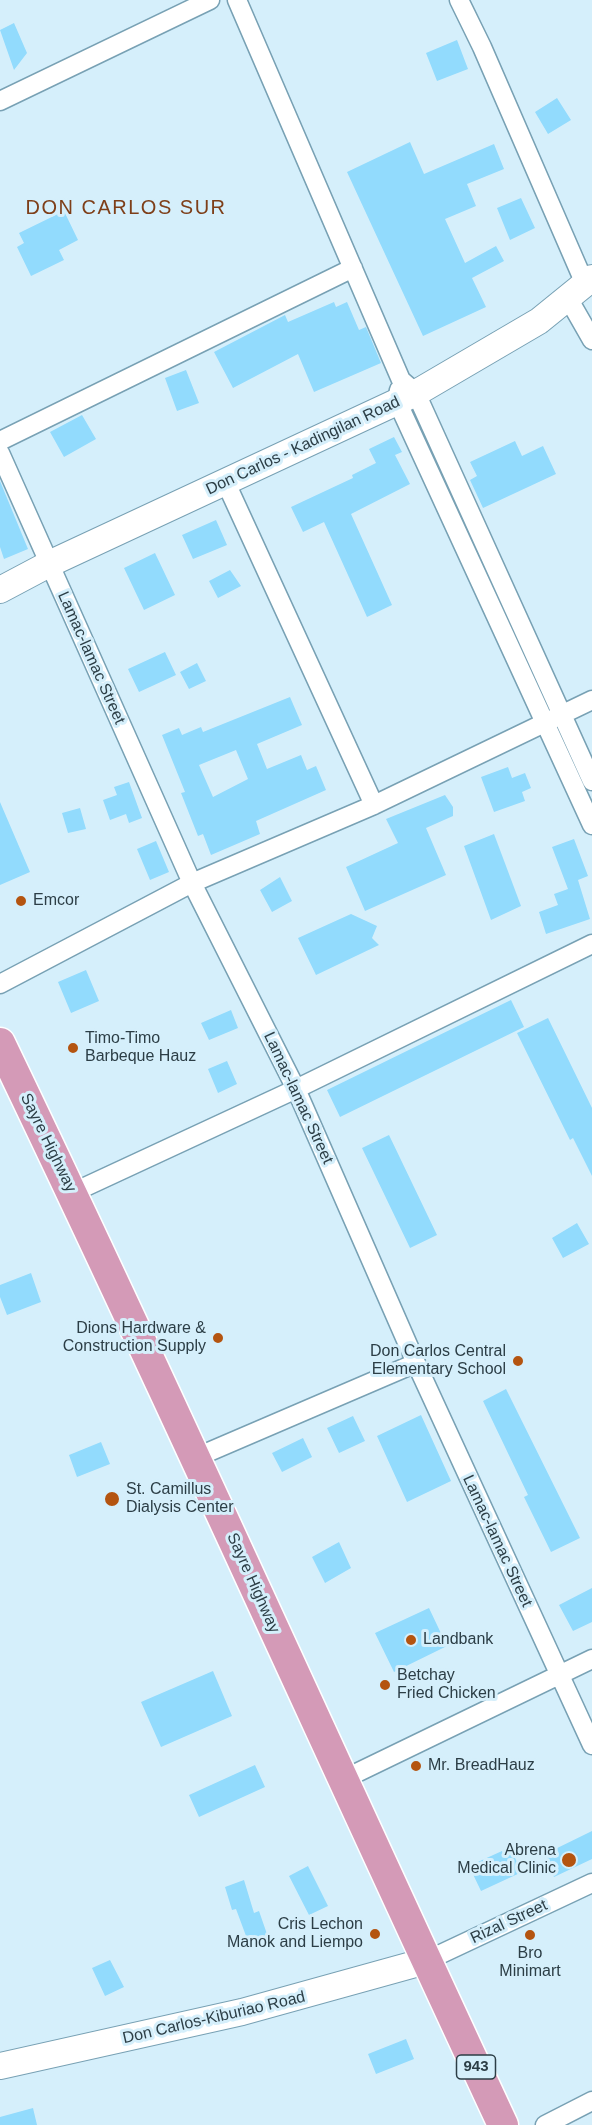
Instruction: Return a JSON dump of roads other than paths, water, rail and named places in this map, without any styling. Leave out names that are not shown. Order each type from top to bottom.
[{"type":"highway","name":"Sayre Highway","points":[[0,1043],[197,1457],[342,1780],[502,2125]]},
{"type":"main road","name":"Don Carlos - Kadingilan Road","points":[[0,590],[49,564],[226,483],[405,391],[538,321],[582,287]]},
{"type":"main road","name":"Don Carlos-Kiburiao Road","points":[[0,2066],[242,2012],[426,1961]]},
{"type":"street","points":[[0,100],[210,0]]},
{"type":"street","points":[[237,0],[405,391],[553,717],[592,825]]},
{"type":"street","points":[[459,0],[482,47],[582,287],[592,340]]},
{"type":"street","points":[[0,441],[353,268]]},
{"type":"street","name":"Lamac-lamac Street","points":[[0,453],[192,883],[296,1089],[416,1363],[592,1745]]},
{"type":"street","points":[[226,483],[374,805]]},
{"type":"street","points":[[0,984],[192,883],[374,805],[592,700]]},
{"type":"street","points":[[553,717],[592,781]]},
{"type":"street","points":[[72,1193],[296,1089],[592,944]]},
{"type":"street","points":[[197,1457],[416,1363]]},
{"type":"street","points":[[342,1780],[592,1659]]},
{"type":"street","name":"Rizal Street","points":[[426,1961],[592,1883]]},
{"type":"street","points":[[545,2125],[592,2102]]},
{"type":"place","name":"Emcor","points":[[21,901]]},
{"type":"place","name":"Timo-Timo Barbeque Hauz","points":[[73,1048]]},
{"type":"place","name":"Dions Hardware & Construction Supply","points":[[218,1338]]},
{"type":"place","name":"Don Carlos Central Elementary School","points":[[518,1361]]},
{"type":"place","name":"St. Camillus Dialysis Center","points":[[112,1499]]},
{"type":"place","name":"Landbank","points":[[411,1640]]},
{"type":"place","name":"Betchay Fried Chicken","points":[[385,1685]]},
{"type":"place","name":"Mr. BreadHauz","points":[[416,1766]]},
{"type":"place","name":"Abrena Medical Clinic","points":[[569,1860]]},
{"type":"place","name":"Cris Lechon Manok and Liempo","points":[[375,1934]]},
{"type":"place","name":"Bro Minimart","points":[[530,1935]]},
{"type":"district","name":"DON CARLOS SUR","points":[[126,208]]}]
